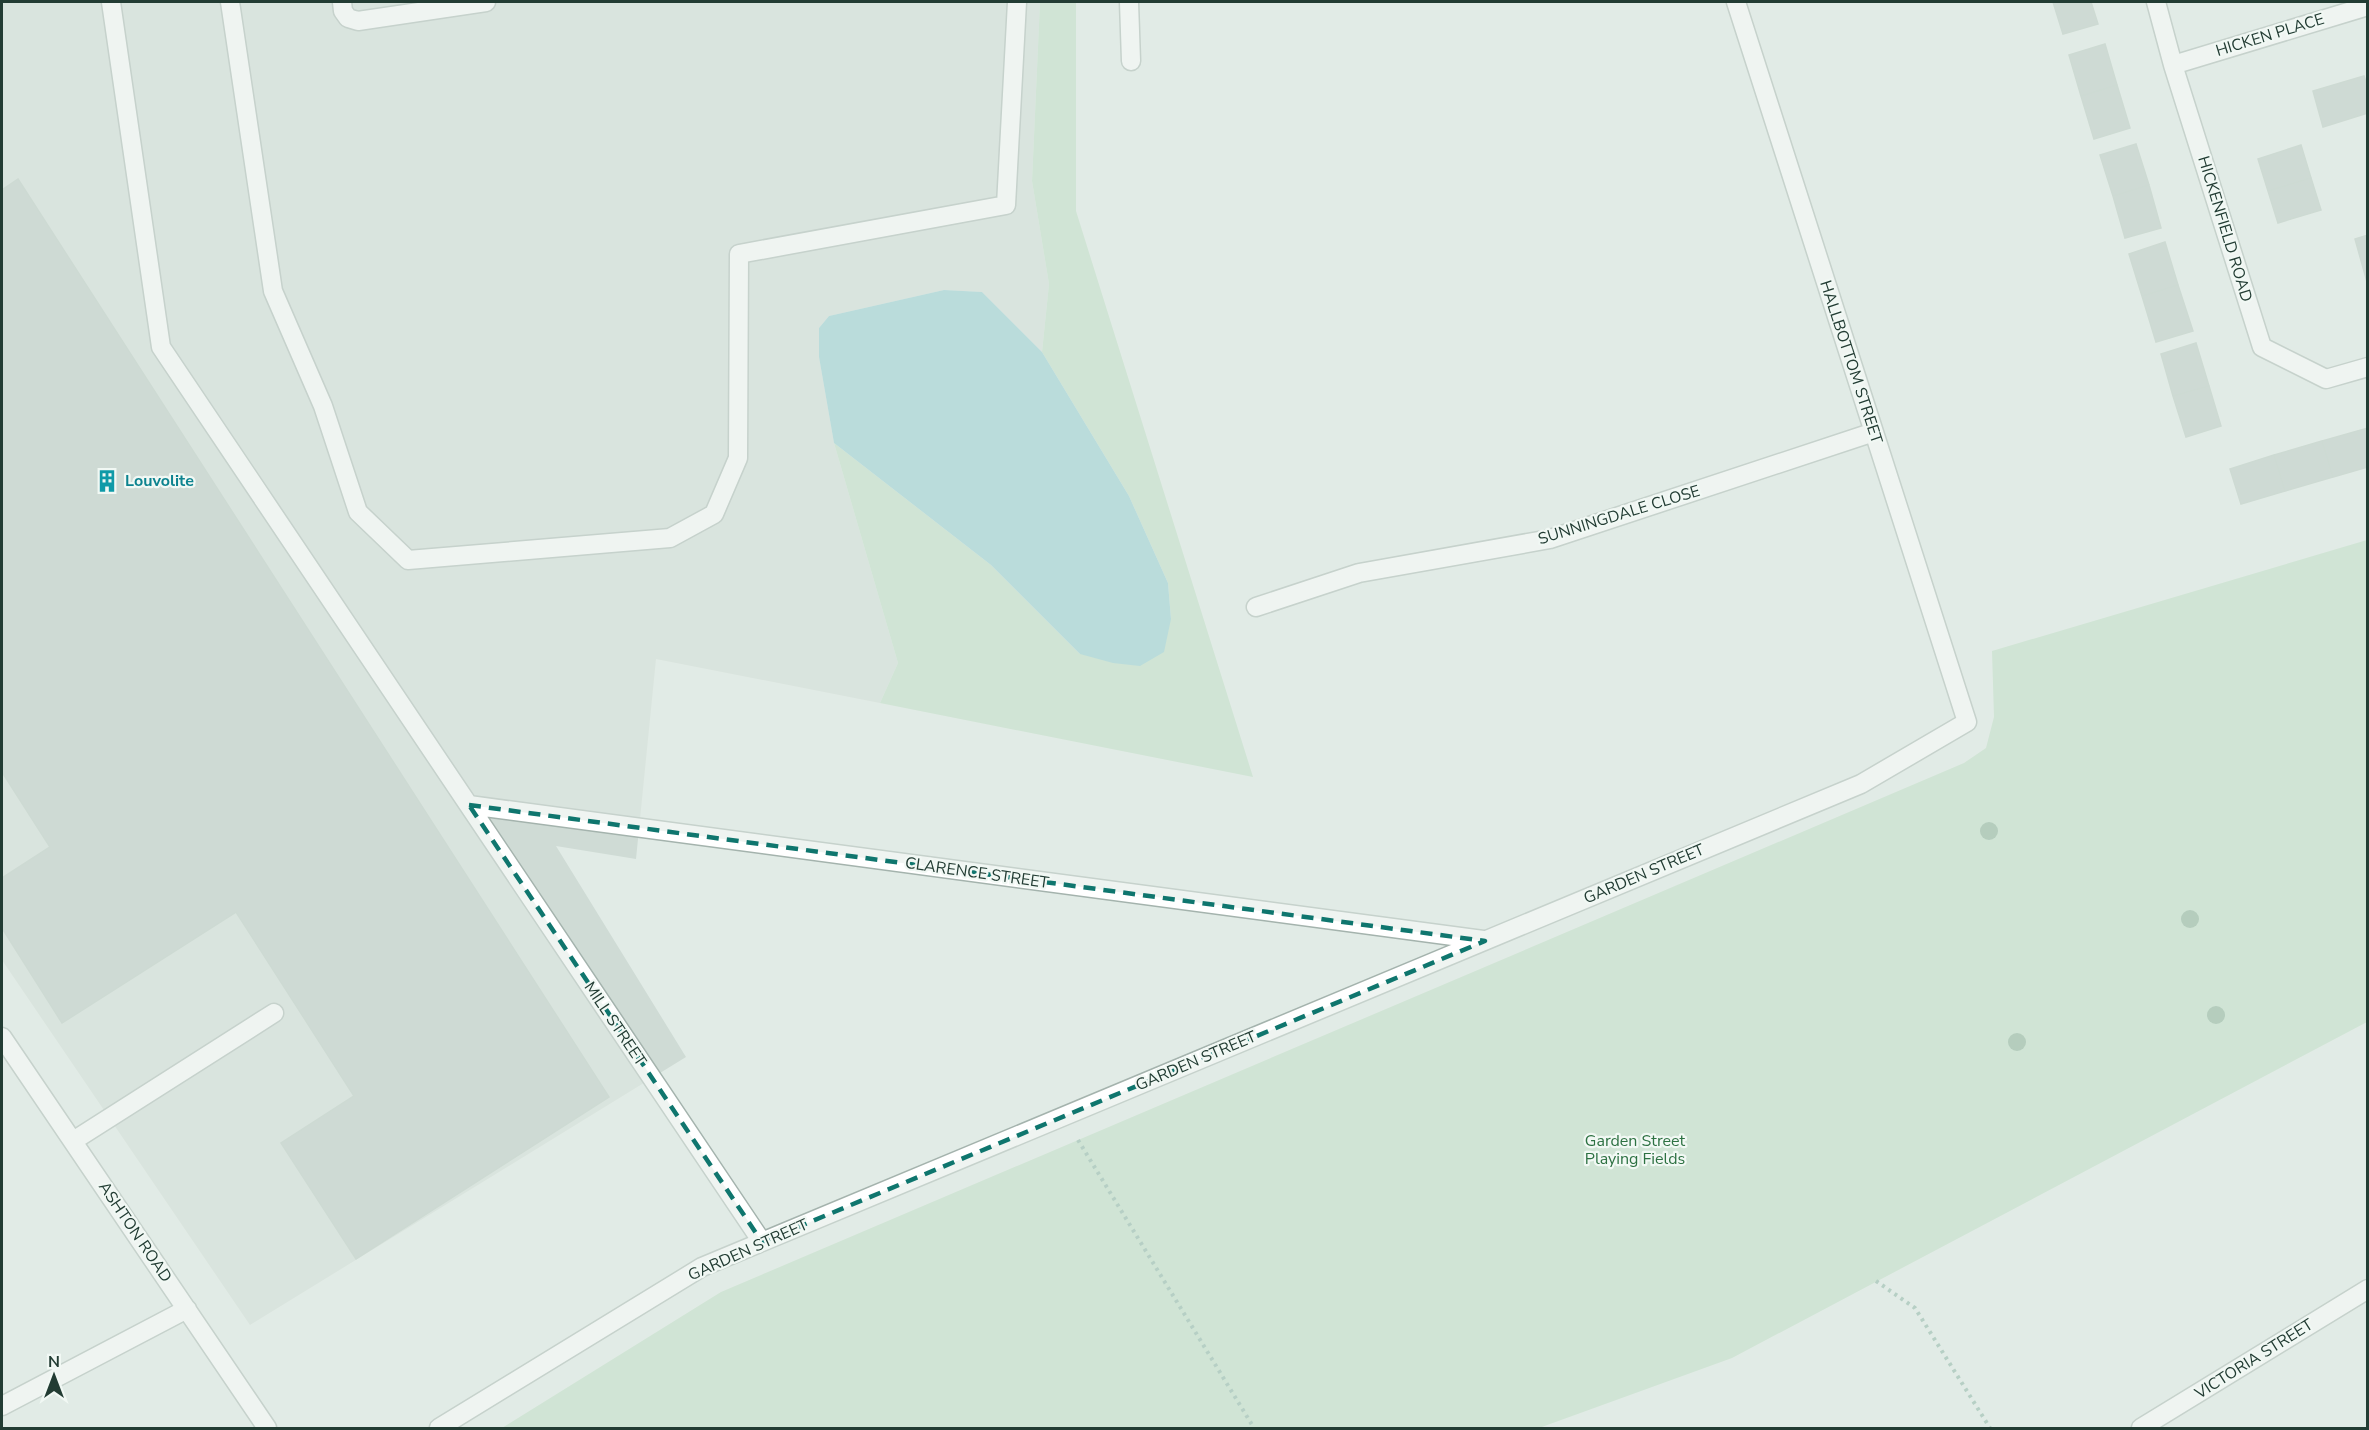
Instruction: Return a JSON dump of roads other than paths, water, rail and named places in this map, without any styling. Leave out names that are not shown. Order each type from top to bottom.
[{"type":"street","name":"MILL STREET","points":[[111,2],[161,346],[762,1242]]},
{"type":"street","points":[[230,2],[273,291],[323,406],[358,513],[408,560],[670,538],[714,514],[738,458],[739,254],[1006,205],[1017,2]]},
{"type":"street","points":[[342,2],[343,11],[348,18],[358,21],[486,2]]},
{"type":"street","points":[[1129,2],[1131,61]]},
{"type":"street","name":"HALLBOTTOM STREET","points":[[1736,2],[1967,722]]},
{"type":"street","name":"HICKENFIELD ROAD","points":[[2156,2],[2173,65],[2262,346],[2326,379],[2367,367]]},
{"type":"street","name":"HICKEN PLACE","points":[[2173,65],[2367,6]]},
{"type":"street","name":"SUNNINGDALE CLOSE","points":[[1256,607],[1359,573],[1550,539],[1874,432]]},
{"type":"street","name":"GARDEN STREET","points":[[439,1428],[702,1267],[1861,784],[1967,722]]},
{"type":"street","name":"CLARENCE STREET","points":[[469,805],[1485,940]]},
{"type":"street","points":[[72,1141],[274,1013]]},
{"type":"street","name":"ASHTON ROAD","points":[[2,1036],[9,1064],[72,1141],[267,1428]]},
{"type":"street","name":"VICTORIA STREET","points":[[2140,1428],[2367,1289]]},
{"type":"street","points":[[2,1406],[187,1309]]},
{"type":"water","points":[[944,290],[982,292],[1042,352],[1129,496],[1168,583],[1171,619],[1164,652],[1140,666],[1113,663],[1080,654],[991,565],[834,443],[819,357],[819,328],[829,316]]},
{"type":"place","name":"Louvolite","points":[[107,481]]},
{"type":"park label","name":"Garden Street Playing Fields","points":[[1635,1150]]}]
